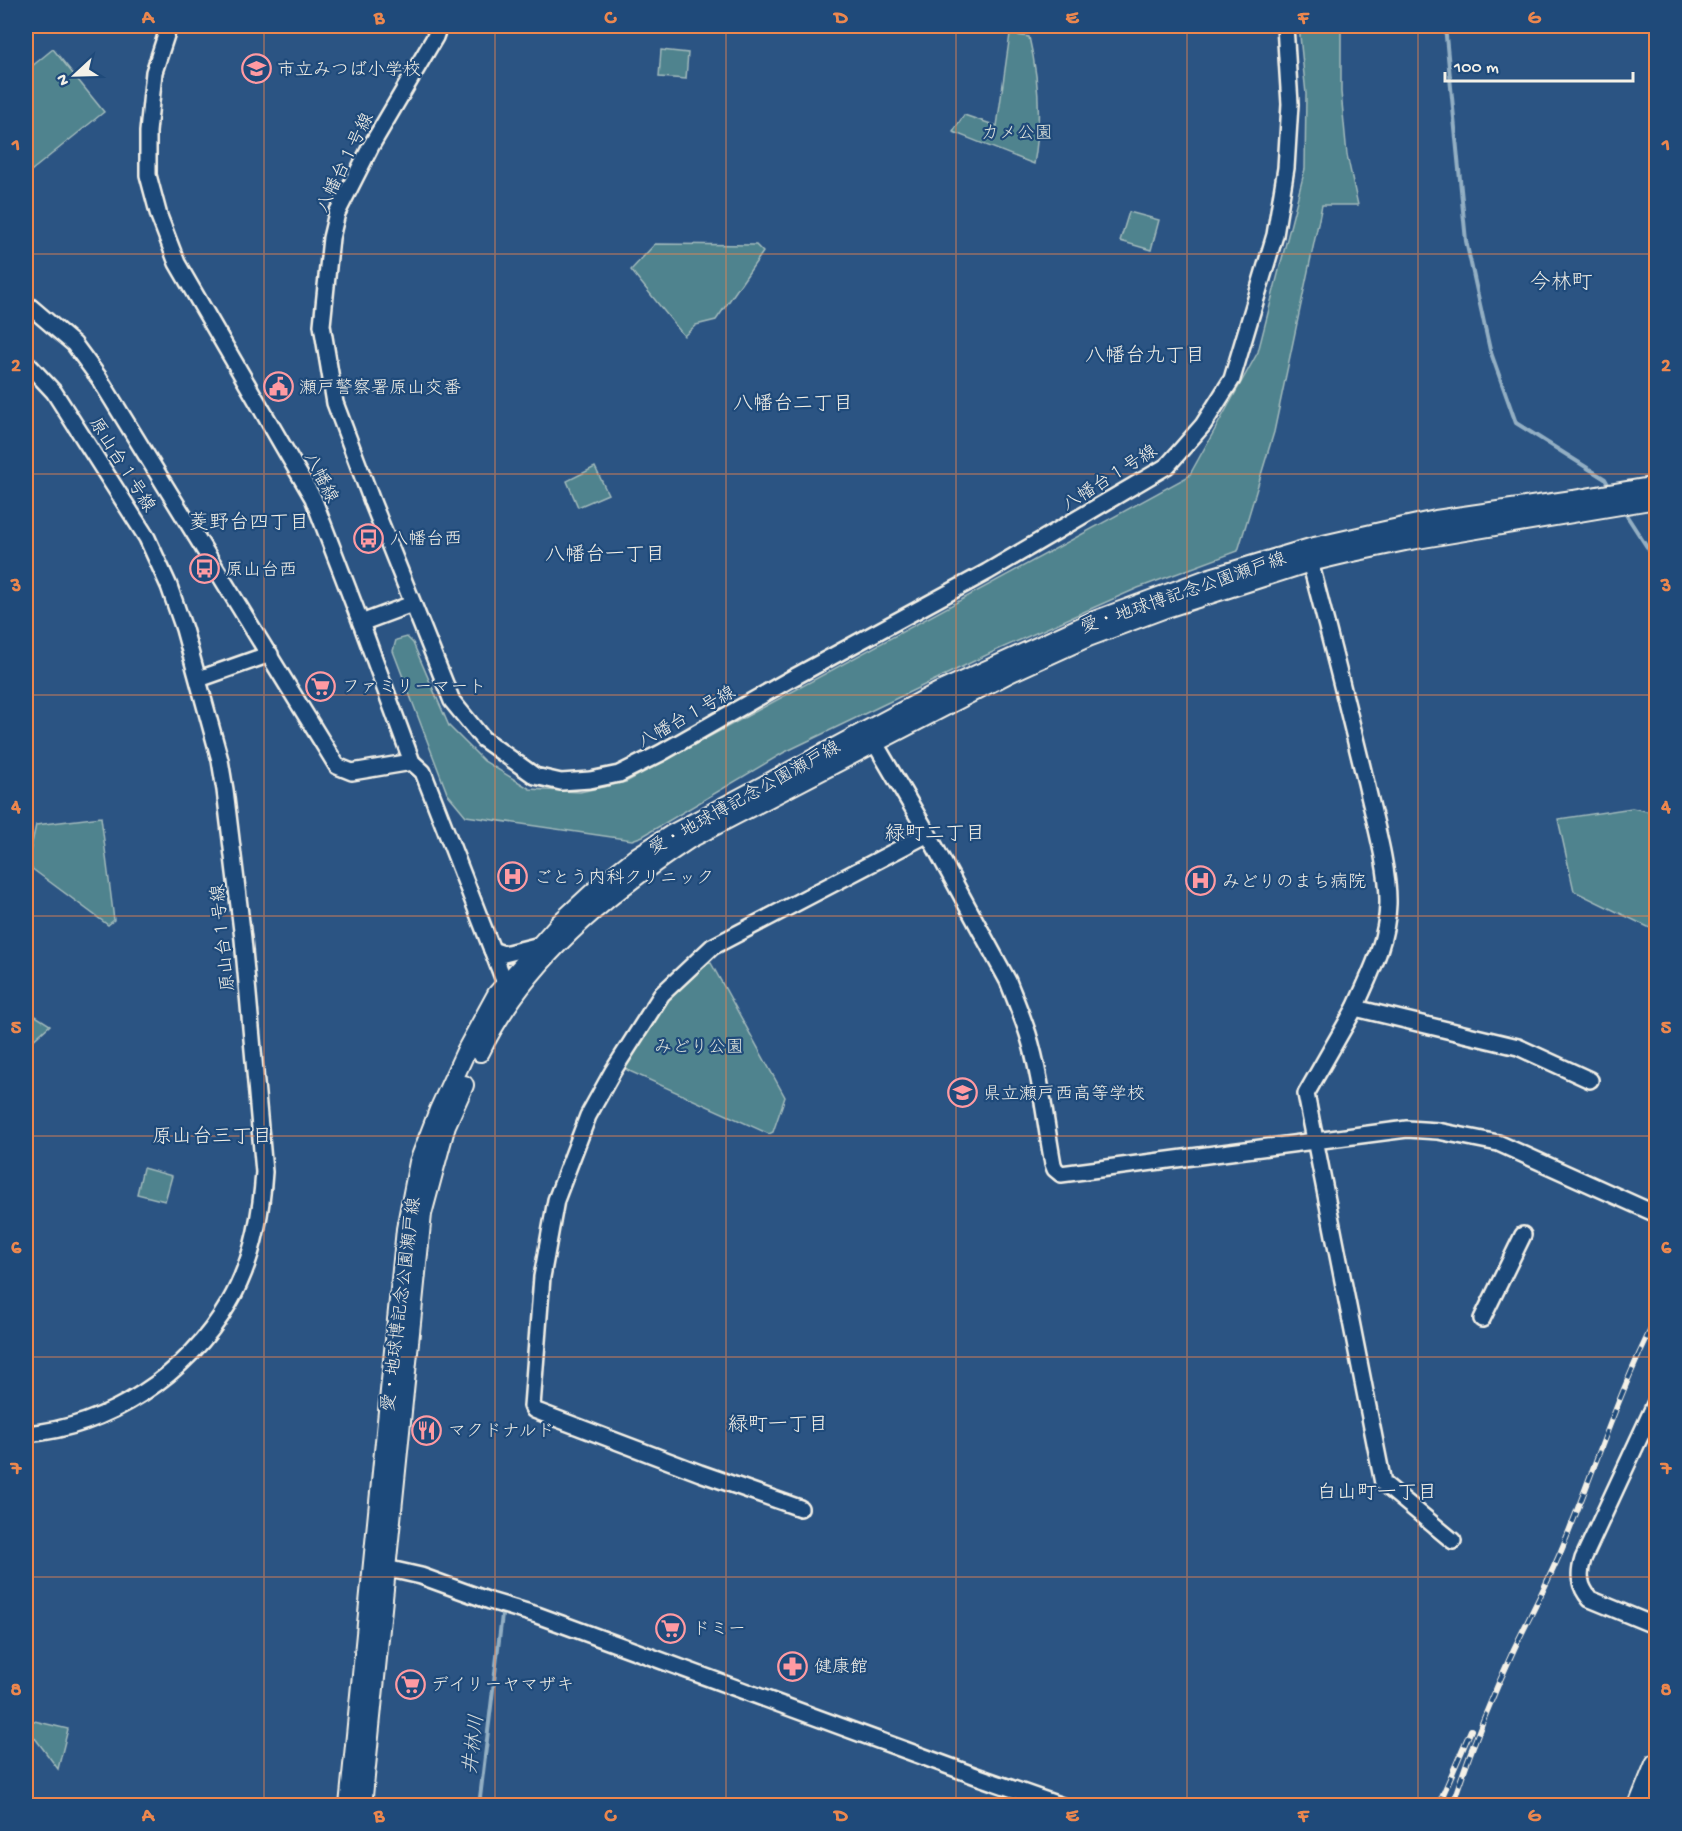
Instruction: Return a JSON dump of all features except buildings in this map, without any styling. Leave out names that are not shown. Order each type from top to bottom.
[{"type":"main road","name":"愛・地球博記念公園瀬戸線","points":[[349,1806],[422,1214],[446,1125],[485,1041],[510,990],[540,945],[560,923],[599,887],[638,856],[699,818],[1088,637],[1310,555],[1436,520],[1573,501],[1656,486]]},
{"type":"main road","name":"愛・地球博記念公園瀬戸線","points":[[1310,555],[1656,499]]},
{"type":"main road","name":"愛・地球博記念公園瀬戸線","points":[[510,990],[599,904],[643,870],[689,839],[871,736]]},
{"type":"main road","name":"愛・地球博記念公園瀬戸線","points":[[362,1806],[379,1566]]},
{"type":"main road","points":[[1639,1806],[1656,1764]]},
{"type":"street","name":"八幡線","points":[[169,26],[154,72],[148,132],[148,175],[159,216],[177,263],[313,498],[362,623],[412,762],[423,772],[492,950],[510,990]]},
{"type":"street","name":"八幡台１号線","points":[[439,26],[435,37],[371,146],[337,213],[331,238],[322,326],[335,403],[452,701],[483,739],[535,776],[561,782],[590,780],[620,774],[661,753],[1036,544],[1167,466],[1203,425],[1232,379],[1275,235],[1286,168],[1290,104],[1286,26]]},
{"type":"street","points":[[26,303],[74,344],[99,378],[337,766],[352,772],[412,762]]},
{"type":"street","name":"原山台１号線","points":[[26,362],[54,392],[147,538],[169,586],[199,679],[220,760],[243,939],[264,1172],[258,1225],[250,1254],[230,1303],[190,1355],[159,1382],[115,1408],[71,1426],[26,1434]]},
{"type":"street","points":[[1310,555],[1375,821],[1388,895],[1385,936],[1376,961],[1354,1008],[1306,1094],[1383,1483],[1453,1541]]},
{"type":"street","points":[[362,623],[412,604]]},
{"type":"street","points":[[199,679],[270,654]]},
{"type":"street","points":[[871,736],[928,834],[1008,981],[1031,1045],[1053,1164],[1057,1172],[1068,1175],[1407,1129],[1438,1131],[1498,1143],[1656,1214]]},
{"type":"street","points":[[800,1508],[534,1410],[531,1406],[542,1277],[556,1200],[588,1116],[613,1071],[662,994],[712,947],[928,834]]},
{"type":"street","points":[[492,950],[504,954],[540,945]]},
{"type":"street","points":[[1354,1008],[1518,1047],[1590,1080]]},
{"type":"street","points":[[1482,1319],[1523,1235]]},
{"type":"street","points":[[1656,1402],[1579,1572],[1580,1582],[1590,1599],[1656,1626]]},
{"type":"street","points":[[379,1566],[421,1576],[537,1615],[1062,1806]]},
{"type":"green space","points":[[1299,26],[1341,26],[1341,92],[1347,155],[1358,205],[1322,205],[1274,432],[1238,551],[1138,588],[995,651],[783,753],[643,836],[632,840],[466,816],[447,793],[393,651],[396,640],[407,637],[413,643],[449,726],[484,761],[530,789],[580,792],[626,782],[1189,476],[1258,352],[1305,169],[1306,94]]},
{"type":"green space","name":"カメ公園","points":[[1010,34],[1029,37],[1032,53],[1039,116],[1034,164],[953,132],[964,115],[997,126]]},
{"type":"green space","points":[[53,49],[104,112],[26,175],[26,71]]},
{"type":"green space","points":[[661,50],[688,53],[686,79],[659,77]]},
{"type":"green space","points":[[1129,212],[1159,220],[1151,250],[1120,241]]},
{"type":"green space","points":[[655,244],[756,245],[763,252],[716,320],[696,325],[684,336],[631,270]]},
{"type":"green space","points":[[595,467],[608,494],[578,507],[567,481]]},
{"type":"green space","points":[[1632,808],[1656,813],[1656,916],[1650,928],[1574,891],[1558,819]]},
{"type":"green space","points":[[101,817],[114,920],[108,925],[27,865],[36,825]]},
{"type":"green space","name":"みどり公園","points":[[711,963],[785,1097],[773,1132],[769,1134],[627,1070],[626,1066],[668,1000],[706,964]]},
{"type":"green space","points":[[26,1010],[50,1025],[29,1044],[26,1043]]},
{"type":"green space","points":[[143,1168],[172,1176],[165,1201],[137,1194]]},
{"type":"green space","points":[[26,1719],[68,1729],[58,1769],[26,1726]]},
{"type":"waterway","points":[[1445,26],[1466,241],[1490,350],[1516,423],[1605,479],[1610,488]]},
{"type":"waterway","points":[[1623,510],[1656,561]]},
{"type":"waterway","name":"井林川","points":[[479,1806],[502,1615]]},
{"type":"railway","points":[[1452,1806],[1489,1707],[1561,1551],[1618,1405],[1656,1319]]},
{"type":"railway","points":[[1438,1806],[1471,1730]]},
{"type":"place","name":"市立みつば小学校","points":[[256,69]]},
{"type":"place","name":"瀬戸警察署原山交番","points":[[278,387]]},
{"type":"place","name":"八幡台西","points":[[369,538]]},
{"type":"place","name":"原山台西","points":[[204,569]]},
{"type":"place","name":"ファミリーマート","points":[[321,686]]},
{"type":"place","name":"ごとう内科クリニック","points":[[513,877]]},
{"type":"place","name":"みどりのまち病院","points":[[1201,881]]},
{"type":"place","name":"県立瀬戸西高等学校","points":[[962,1093]]},
{"type":"place","name":"マクドナルド","points":[[427,1430]]},
{"type":"place","name":"ドミー","points":[[671,1628]]},
{"type":"place","name":"健康館","points":[[793,1666]]},
{"type":"place","name":"デイリーヤマザキ","points":[[410,1684]]},
{"type":"district","name":"今林町","points":[[1561,281]]},
{"type":"district","name":"八幡台九丁目","points":[[1145,354]]},
{"type":"district","name":"八幡台二丁目","points":[[793,402]]},
{"type":"district","name":"菱野台四丁目","points":[[249,521]]},
{"type":"district","name":"八幡台一丁目","points":[[605,553]]},
{"type":"district","name":"緑町二丁目","points":[[935,832]]},
{"type":"district","name":"原山台三丁目","points":[[212,1135]]},
{"type":"district","name":"緑町一丁目","points":[[778,1423]]},
{"type":"district","name":"白山町一丁目","points":[[1377,1491]]}]
